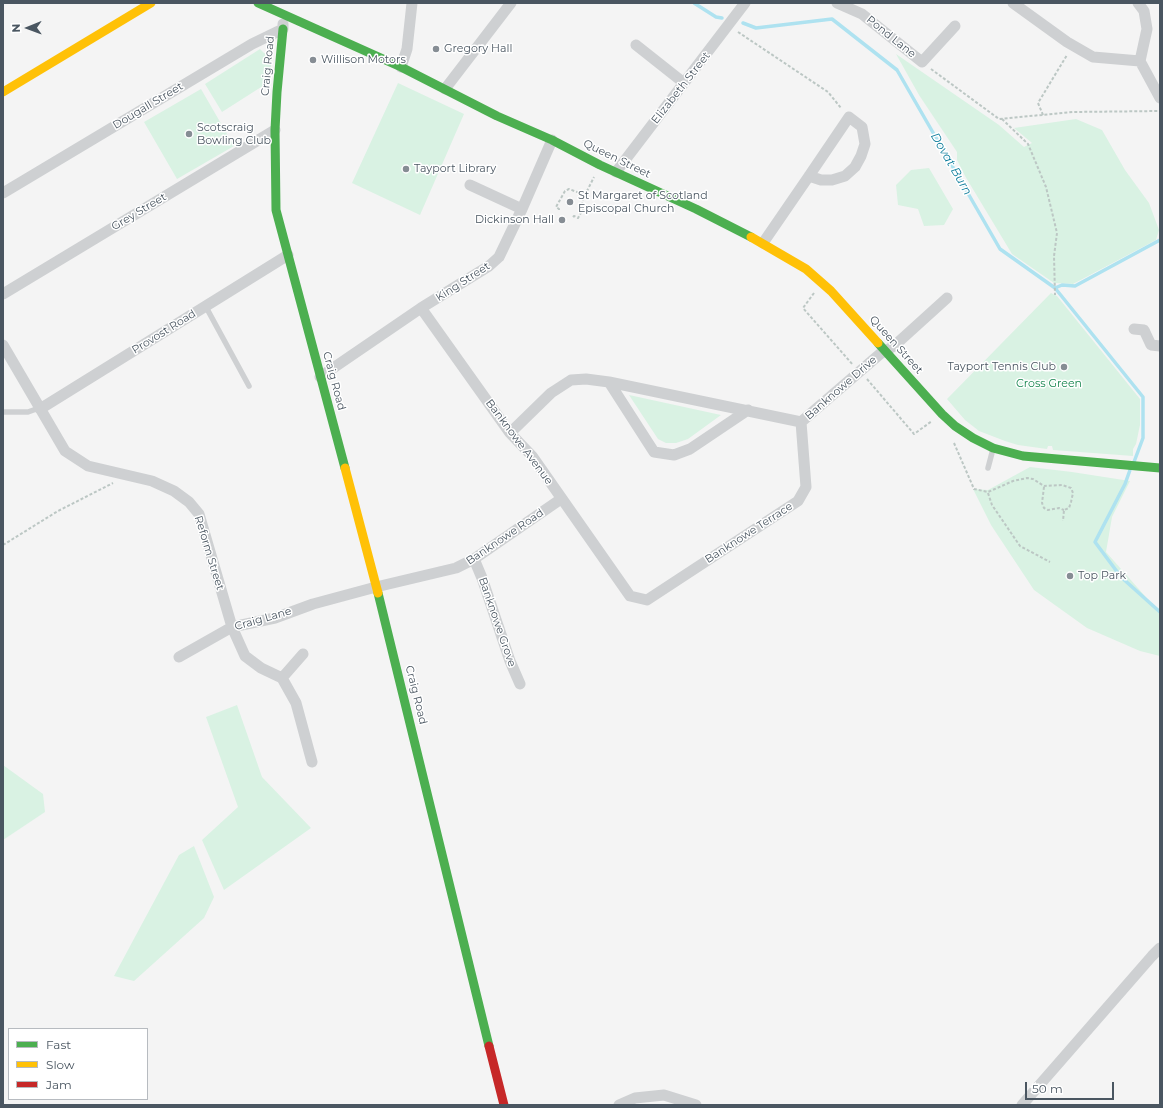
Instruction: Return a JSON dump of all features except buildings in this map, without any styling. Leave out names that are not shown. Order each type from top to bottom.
[{"type":"main road","points":[[3,92],[151,3]]},
{"type":"main road","name":"Queen Street","points":[[258,3],[401,67],[497,116],[552,140],[600,165],[696,209],[763,243],[806,269],[827,287],[955,426],[973,438],[993,448],[1023,456],[1160,468]]},
{"type":"main road","name":"Craig Road","points":[[283,29],[275,130],[276,210],[414,735],[504,1105]]},
{"type":"street","points":[[401,67],[407,49],[412,3]]},
{"type":"street","points":[[445,89],[511,3]]},
{"type":"street","name":"Elizabeth Street","points":[[616,172],[745,3]]},
{"type":"street","name":"Pond Lane","points":[[837,3],[862,14],[922,62]]},
{"type":"street","points":[[1013,3],[1072,45],[1093,57],[1140,60]]},
{"type":"street","points":[[1138,3],[1144,11],[1147,29],[1140,60],[1160,98]]},
{"type":"street","points":[[283,29],[284,15]]},
{"type":"street","points":[[922,62],[955,26]]},
{"type":"street","name":"Dougall Street","points":[[3,192],[252,44],[283,29]]},
{"type":"street","points":[[636,45],[684,83]]},
{"type":"street","points":[[763,243],[849,117],[862,127],[865,144],[855,167],[845,176],[832,180],[821,180],[809,176]]},
{"type":"street","name":"Grey Street","points":[[3,294],[275,130]]},
{"type":"street","name":"King Street","points":[[320,377],[421,308],[489,266],[499,257],[552,140]]},
{"type":"street","points":[[470,185],[522,209]]},
{"type":"street","name":"Provost Road","points":[[40,409],[288,255]]},
{"type":"street","name":"Banknowe Drive","points":[[510,433],[551,393],[571,380],[586,379],[609,382],[801,422],[875,358],[894,346],[948,298]]},
{"type":"street","name":"Banknowe Avenue","points":[[421,308],[510,433],[532,456],[630,596]]},
{"type":"street","points":[[1134,329],[1144,330],[1151,345],[1160,346]]},
{"type":"street","name":"Reform Street","points":[[3,345],[65,451],[88,466],[152,481],[174,491],[189,502],[199,514],[232,627],[245,656],[261,668],[282,678]]},
{"type":"street","points":[[609,382],[654,452],[674,455],[690,449],[748,410]]},
{"type":"street","name":"Banknowe Terrace","points":[[630,596],[647,600],[798,501],[806,487],[801,422]]},
{"type":"street","name":"Banknowe Road","points":[[376,587],[456,568],[474,560],[561,499]]},
{"type":"street","name":"Banknowe Grove","points":[[474,560],[482,578],[510,661],[520,684]]},
{"type":"street","name":"Craig Lane","points":[[179,657],[232,627],[275,618],[314,604],[376,587]]},
{"type":"street","points":[[303,654],[282,678],[296,703],[312,762]]},
{"type":"street","points":[[1022,1105],[1160,948]]},
{"type":"street","points":[[618,1105],[635,1098],[664,1095],[696,1105]]},
{"type":"lane","points":[[206,307],[249,386]]},
{"type":"lane","points":[[3,412],[28,412],[40,409]]},
{"type":"lane","points":[[988,468],[993,448]]},
{"type":"path","points":[[728,26],[828,92],[849,117]]},
{"type":"path","points":[[1043,115],[1038,103],[1072,45]]},
{"type":"path","points":[[922,62],[999,119],[1073,112],[1160,111]]},
{"type":"path","points":[[1002,119],[1028,144],[1046,187],[1057,233],[1054,256],[1055,295]]},
{"type":"path","points":[[573,217],[578,218],[583,209],[582,201],[600,165]]},
{"type":"path","points":[[559,210],[556,207],[565,191],[569,188],[585,195]]},
{"type":"path","points":[[3,545],[58,511],[128,476]]},
{"type":"path","points":[[1044,486],[1042,503],[1044,508],[1048,510],[1059,508],[1064,510]]},
{"type":"path","points":[[988,492],[992,505],[1020,546],[1050,562]]},
{"type":"green space","points":[[260,49],[264,53],[272,56],[269,82],[222,112],[205,84]]},
{"type":"green space","points":[[896,54],[999,125],[1024,147],[1032,143],[1014,128],[1076,119],[1102,130],[1125,170],[1149,203],[1159,230],[1156,240],[1073,284],[1054,283],[1012,254],[965,176],[957,160],[957,152],[919,95]]},
{"type":"green space","points":[[398,83],[464,114],[420,215],[352,183]]},
{"type":"green space","name":"Scotscraig Bowling Club","points":[[201,89],[234,146],[177,179],[144,122]]},
{"type":"green space","points":[[929,168],[953,209],[944,225],[924,226],[918,209],[898,205],[896,185],[911,170]]},
{"type":"green space","name":"Cross Green","points":[[1051,293],[1057,296],[1140,399],[1140,425],[1136,444],[1133,449],[1133,456],[1053,450],[1052,446],[1048,446],[1047,449],[1018,445],[979,431],[965,420],[947,399]]},
{"type":"green space","points":[[629,395],[721,415],[688,439],[676,443],[666,443],[658,439]]},
{"type":"green space","points":[[1030,467],[1130,481],[1112,517],[1106,552],[1160,613],[1160,656],[1140,651],[1087,628],[1034,590],[991,525],[973,489],[988,490]]},
{"type":"green space","points":[[237,705],[262,777],[311,828],[224,890],[202,840],[238,807],[206,717]]},
{"type":"green space","points":[[3,765],[43,794],[45,812],[3,840]]},
{"type":"green space","points":[[194,846],[214,897],[204,918],[134,981],[114,976],[179,855]]},
{"type":"waterway","name":"Dovat Burn","points":[[694,3],[716,17],[722,18]]},
{"type":"waterway","name":"Dovat Burn","points":[[743,23],[756,28],[832,19],[897,70],[1000,249],[1055,288],[1143,397],[1143,438],[1134,462]]},
{"type":"waterway","name":"Dovat Burn","points":[[1055,288],[1062,285],[1075,286],[1160,240]]},
{"type":"waterway","points":[[1130,470],[1125,484],[1095,542],[1121,577],[1160,612]]},
{"type":"traffic: fast","points":[[258,3],[401,67],[497,116],[552,140],[600,165],[696,209],[751,237]]},
{"type":"traffic: fast","points":[[283,29],[275,130],[276,210],[345,468]]},
{"type":"traffic: fast","points":[[878,343],[942,414],[955,426],[973,438],[993,448],[1023,456],[1160,468]]},
{"type":"traffic: fast","points":[[378,593],[489,1046]]},
{"type":"traffic: slow","points":[[3,92],[151,3]]},
{"type":"traffic: slow","points":[[751,237],[806,269],[831,291],[878,343]]},
{"type":"traffic: slow","points":[[345,468],[378,593]]},
{"type":"traffic: jam","points":[[489,1046],[504,1105]]},
{"type":"place","name":"Gregory Hall","points":[[436,49]]},
{"type":"place","name":"Willison Motors","points":[[313,60]]},
{"type":"place","name":"Scotscraig Bowling Club","points":[[189,134]]},
{"type":"place","name":"Tayport Library","points":[[406,169]]},
{"type":"place","name":"St Margaret of Scotland Episcopal Church","points":[[570,202]]},
{"type":"place","name":"Dickinson Hall","points":[[562,220]]},
{"type":"place","name":"Tayport Tennis Club","points":[[1064,367]]},
{"type":"place","name":"Top Park","points":[[1070,576]]}]
